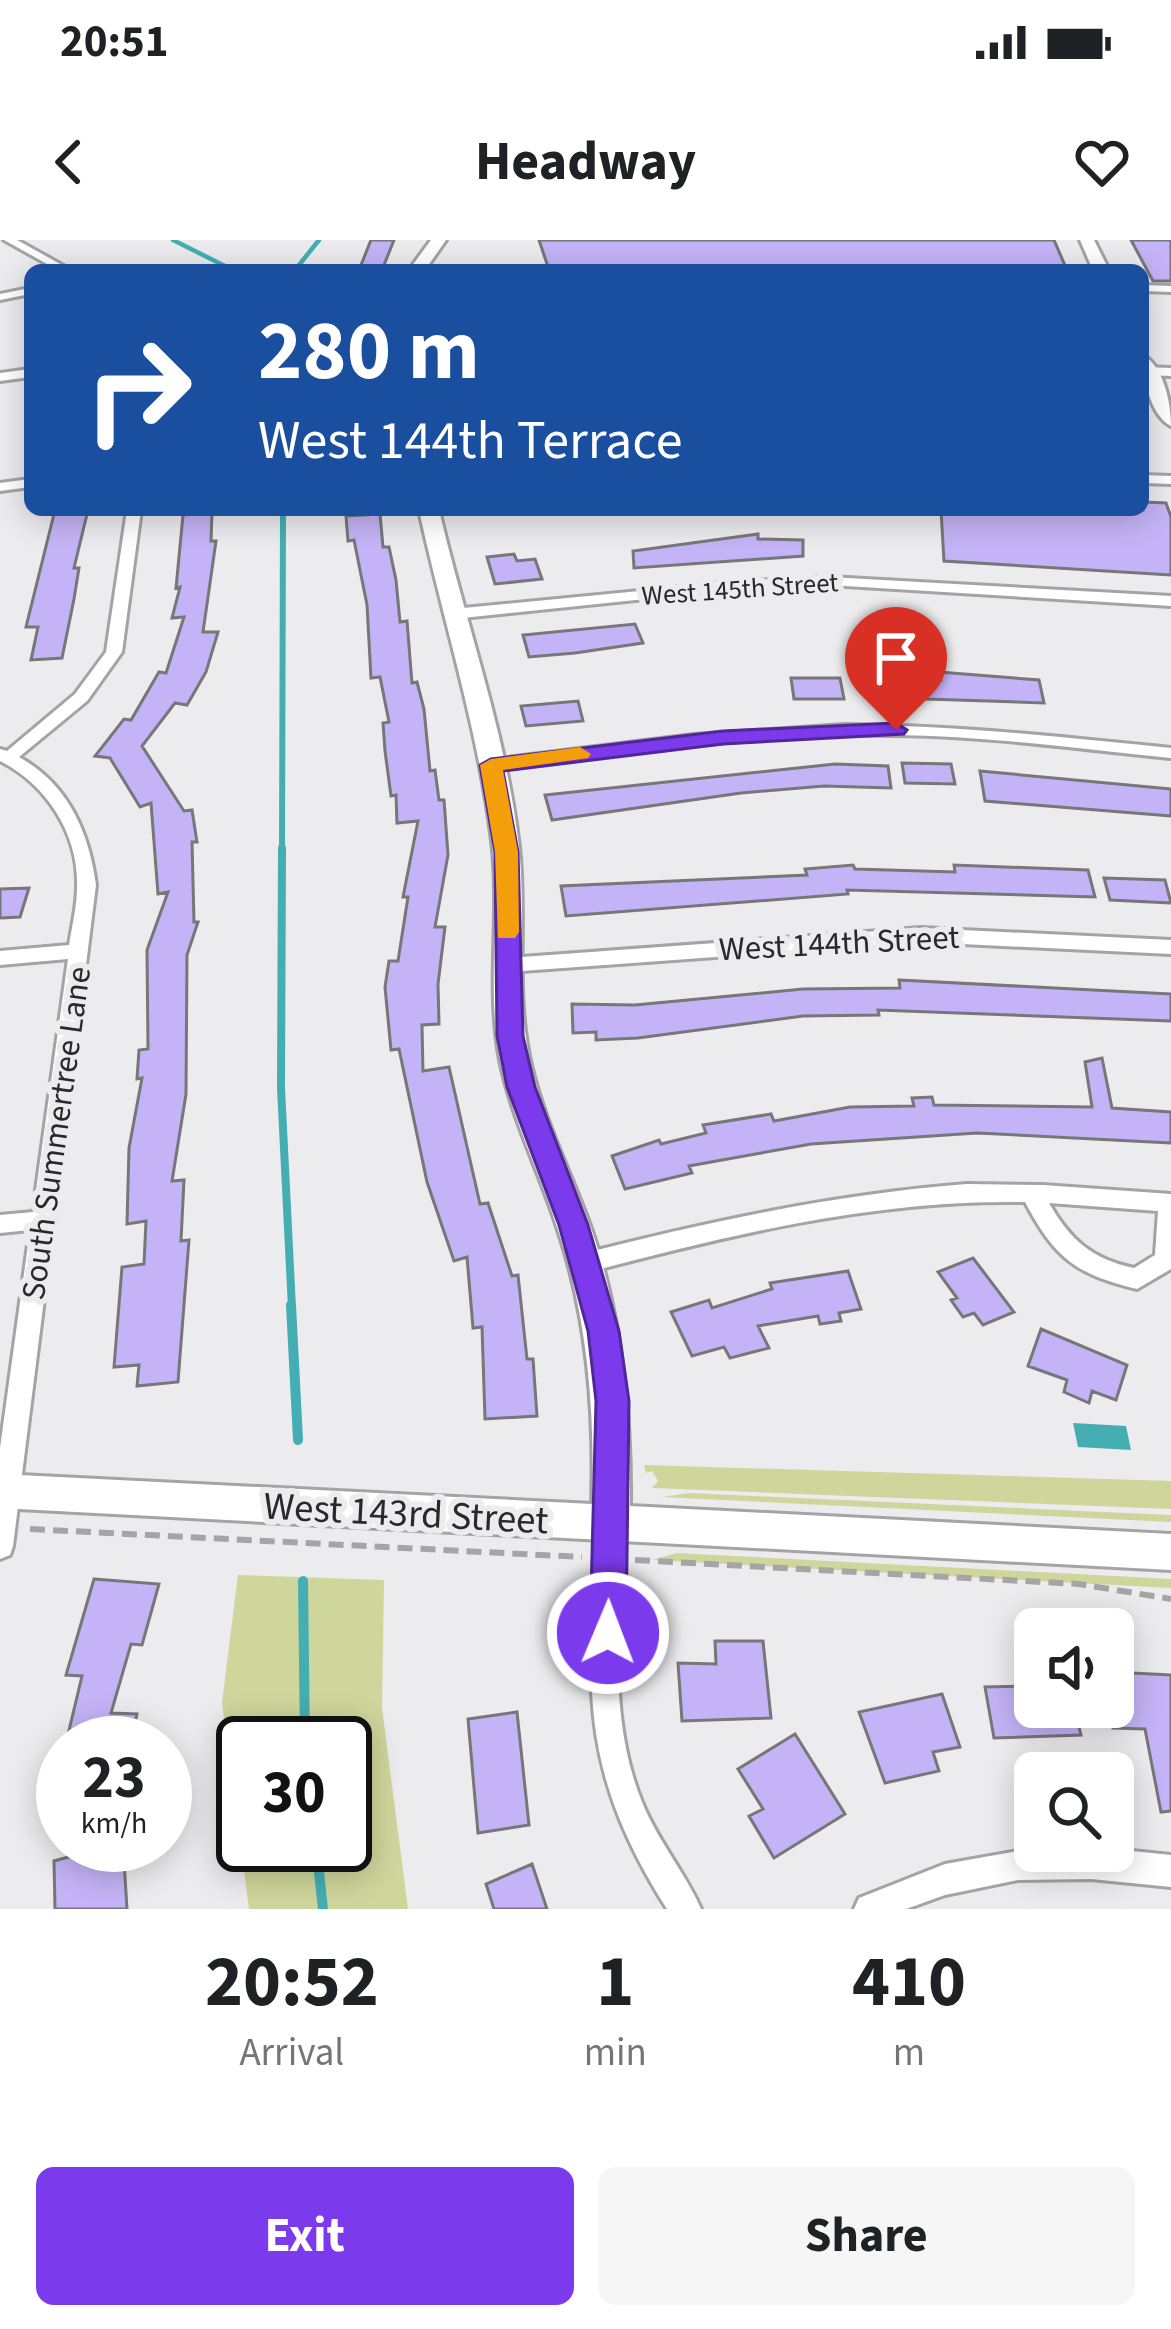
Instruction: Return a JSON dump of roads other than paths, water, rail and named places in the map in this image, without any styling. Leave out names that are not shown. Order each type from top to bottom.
[{"type":"street","points":[[9,240],[55,264]]},
{"type":"street","points":[[422,264],[440,240]]},
{"type":"street","points":[[1149,376],[1171,421]]},
{"type":"street","points":[[4,756],[78,702],[104,671],[114,652],[133,516]]},
{"type":"street","points":[[430,516],[491,765],[506,852],[510,1036],[521,1087],[585,1263],[604,1331],[612,1401],[606,1708],[615,1767],[644,1844],[685,1909]]},
{"type":"street","name":"West 145th Street","points":[[453,614],[829,581],[1171,601]]},
{"type":"street","points":[[491,765],[723,737],[832,730],[963,732],[1171,753]]},
{"type":"street","name":"South Summertree Lane","points":[[0,1546],[87,885],[84,849],[74,822],[54,794],[4,756]]},
{"type":"street","name":"West 144th Street","points":[[507,965],[921,935],[1002,935],[1171,947]]},
{"type":"street","points":[[0,958],[80,951]]},
{"type":"street","points":[[585,1263],[748,1220],[854,1203],[972,1193],[1033,1195],[1170,1203],[1166,1260],[1137,1279],[1092,1270],[1058,1244],[1033,1195]]},
{"type":"street","points":[[0,1224],[43,1220]]},
{"type":"street","name":"West 143rd Street","points":[[4,1491],[1171,1552]]},
{"type":"street","points":[[870,1909],[956,1874],[1018,1861],[1089,1860],[1171,1871]]},
{"type":"water","points":[[1073,1423],[1126,1426],[1131,1450],[1078,1447]]},
{"type":"waterway","points":[[173,240],[221,264]]},
{"type":"waterway","points":[[300,264],[319,240]]},
{"type":"waterway","points":[[282,851],[283,516]]},
{"type":"waterway","points":[[282,848],[281,1088],[292,1308]]},
{"type":"waterway","points":[[291,1305],[298,1440]]},
{"type":"waterway","points":[[303,1581],[305,1716]]},
{"type":"waterway","points":[[319,1872],[323,1909]]}]
